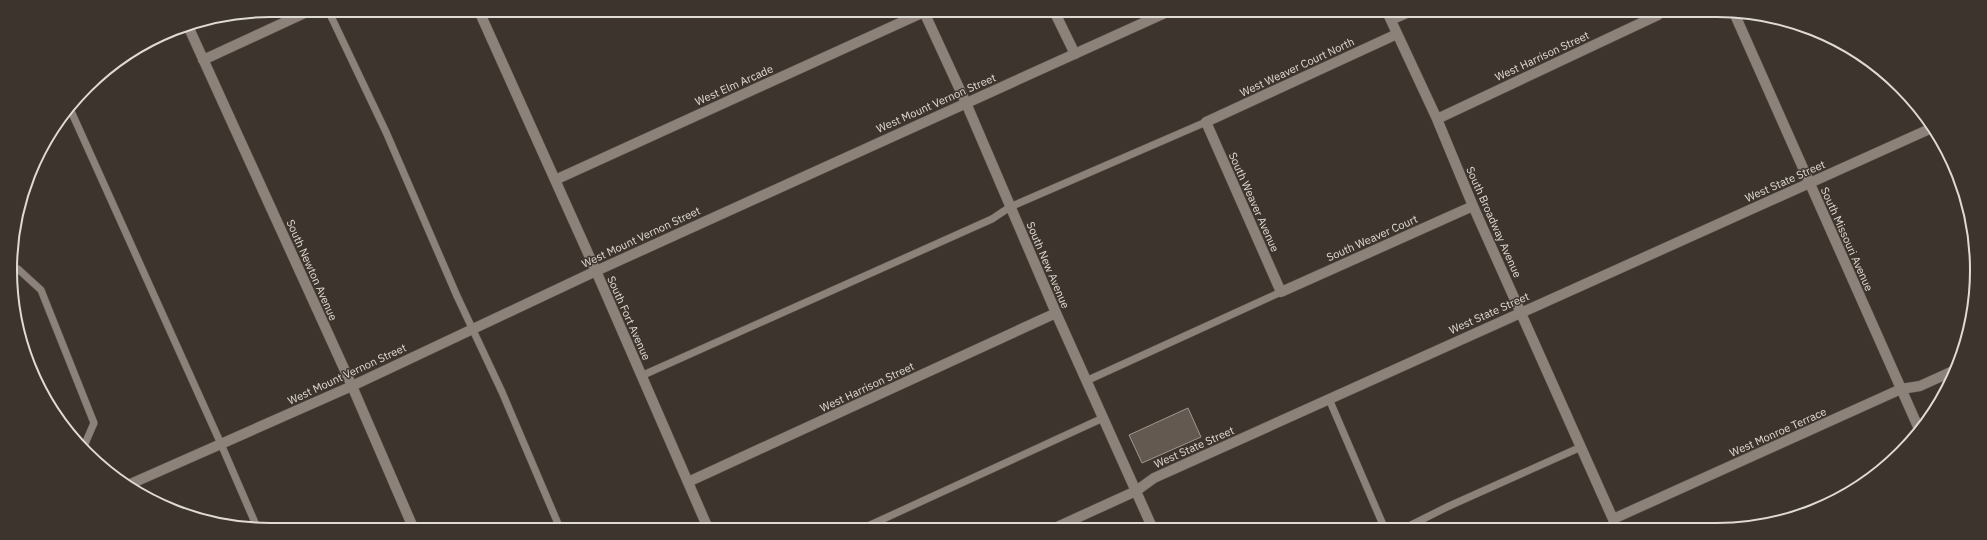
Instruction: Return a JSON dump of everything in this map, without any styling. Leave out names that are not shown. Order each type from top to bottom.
[{"type":"street","points":[[203,60],[297,17]]},
{"type":"street","name":"South Fort Avenue","points":[[482,17],[596,271],[706,523]]},
{"type":"street","name":"West Elm Arcade","points":[[554,180],[913,17]]},
{"type":"street","name":"South New Avenue","points":[[926,17],[966,103],[1056,313],[1150,523]]},
{"type":"street","points":[[1057,17],[1074,54]]},
{"type":"street","name":"West Mount Vernon Street","points":[[133,483],[352,386],[596,271],[1156,17]]},
{"type":"street","name":"West Harrison Street","points":[[1437,118],[1654,17]]},
{"type":"street","name":"South Broadway Avenue","points":[[1390,18],[1437,118],[1473,206],[1615,523]]},
{"type":"street","name":"South Missouri Avenue","points":[[1736,18],[1917,425]]},
{"type":"street","name":"South Newton Avenue","points":[[190,30],[352,386],[411,523]]},
{"type":"street","name":"West Weaver Court North","points":[[1206,122],[1397,34]]},
{"type":"street","name":"South Weaver Avenue","points":[[1206,122],[1281,292]]},
{"type":"street","name":"West State Street","points":[[1066,523],[1136,491],[1154,478],[1928,130]]},
{"type":"street","name":"South Weaver Court","points":[[1281,292],[1473,206]]},
{"type":"street","name":"West Harrison Street","points":[[688,482],[1056,313]]},
{"type":"street","name":"West Monroe Terrace","points":[[1615,523],[1901,389],[1920,386],[1948,373]]},
{"type":"lane","points":[[331,17],[386,132],[472,329],[502,392],[558,523]]},
{"type":"lane","points":[[71,113],[221,444],[255,522]]},
{"type":"lane","points":[[641,376],[992,219],[1010,207],[1206,122]]},
{"type":"lane","points":[[17,269],[41,290],[94,423],[85,443]]},
{"type":"lane","points":[[1086,381],[1281,292]]},
{"type":"lane","points":[[1329,399],[1382,523]]},
{"type":"lane","points":[[875,523],[1103,418]]},
{"type":"lane","points":[[1415,523],[1447,507],[1581,447]]},
{"type":"building","points":[[1188,408],[1201,437],[1142,463],[1129,435]]}]
